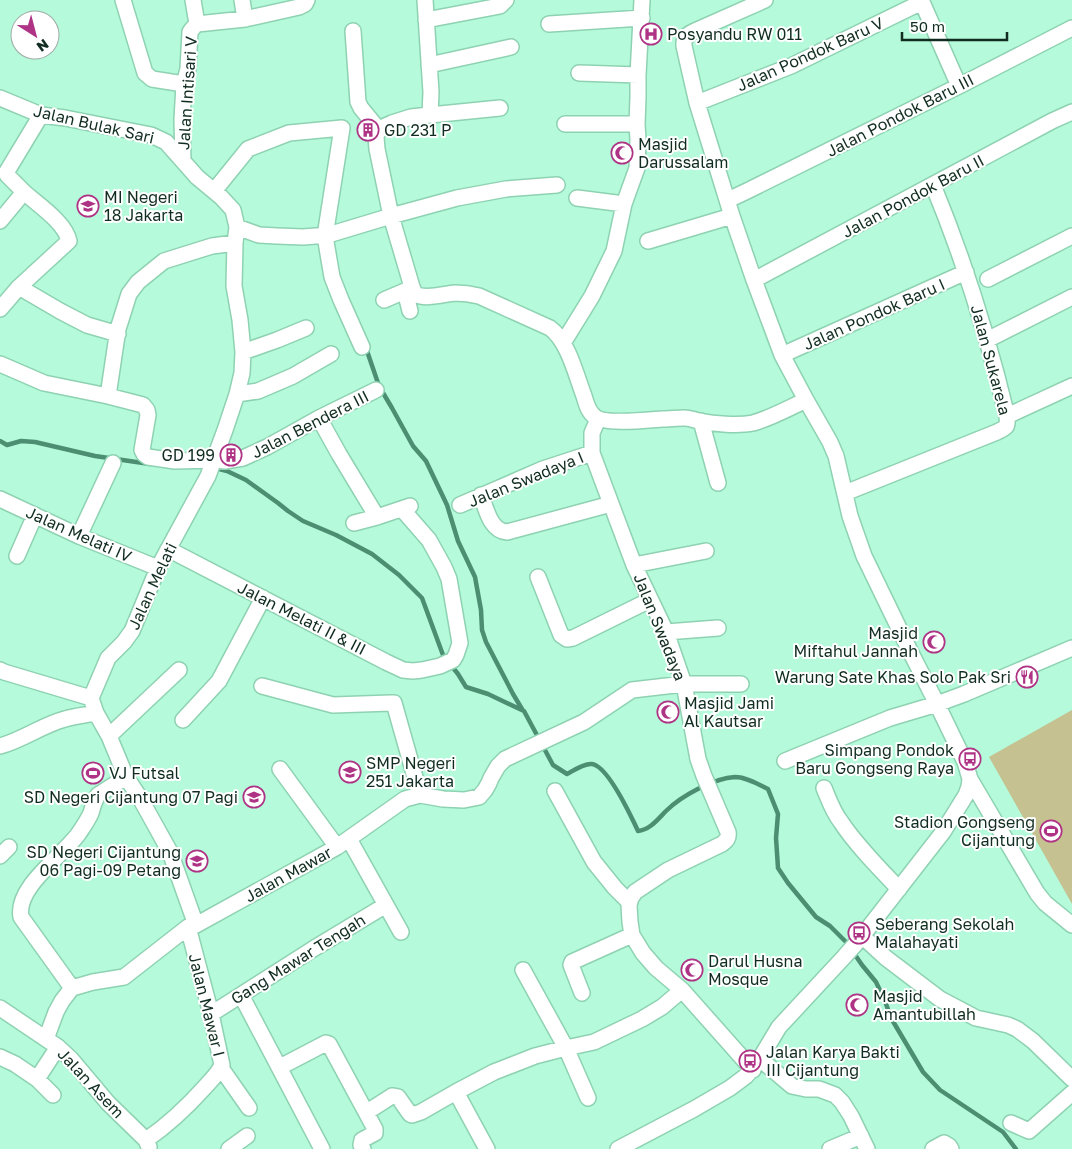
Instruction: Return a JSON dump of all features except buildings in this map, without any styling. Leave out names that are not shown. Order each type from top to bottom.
[{"type":"street","points":[[124,0],[145,73],[152,79],[184,84]]},
{"type":"street","points":[[193,0],[198,24]]},
{"type":"street","points":[[242,0],[246,19]]},
{"type":"street","name":"Jalan Intisari V","points":[[182,160],[184,84],[188,69],[190,32],[193,28],[198,24],[246,19],[299,7],[305,4],[307,0]]},
{"type":"street","points":[[425,0],[431,92],[430,115]]},
{"type":"street","points":[[426,20],[500,6],[506,0]]},
{"type":"street","points":[[563,343],[592,296],[614,251],[624,204],[637,168],[638,75],[642,0]]},
{"type":"street","points":[[764,0],[697,30],[689,34],[685,39],[684,46],[697,103],[732,216],[782,355],[836,456],[850,516],[864,556],[965,762],[970,779],[1037,893],[1045,903],[1072,925]]},
{"type":"street","name":"Jalan Pondok Baru V","points":[[697,103],[790,66],[922,1],[959,86]]},
{"type":"street","points":[[549,24],[642,18]]},
{"type":"street","name":"Jalan Pondok Baru III","points":[[728,200],[1072,28]]},
{"type":"street","points":[[353,31],[358,102],[378,130]]},
{"type":"street","points":[[429,65],[511,47]]},
{"type":"street","points":[[579,73],[638,75]]},
{"type":"street","name":"Jalan Bulak Sari","points":[[0,98],[41,115],[151,135],[166,142],[197,177],[229,205],[233,210],[237,227]]},
{"type":"street","points":[[410,311],[409,290],[376,143],[378,130],[386,125],[411,117],[500,108]]},
{"type":"street","name":"Jalan Pondok Baru II","points":[[754,280],[1072,112]]},
{"type":"street","points":[[0,309],[18,287],[69,241],[67,234],[58,223],[24,192],[6,172],[41,115]]},
{"type":"street","points":[[565,124],[637,124]]},
{"type":"street","points":[[214,191],[248,149],[289,133],[342,128],[330,235],[332,277],[362,347]]},
{"type":"street","points":[[237,227],[259,234],[277,236],[330,235],[457,198],[506,189],[557,185]]},
{"type":"street","name":"Jalan Sukarela","points":[[845,493],[1006,428],[1007,416],[987,340],[951,229],[933,186]]},
{"type":"street","points":[[0,221],[24,192]]},
{"type":"street","points":[[577,198],[624,204]]},
{"type":"street","points":[[648,241],[732,216]]},
{"type":"street","name":"Jalan Melati","points":[[91,698],[108,658],[132,631],[158,568],[208,476],[237,394],[242,373],[243,352],[234,286],[237,227]]},
{"type":"street","points":[[988,279],[1072,236]]},
{"type":"street","points":[[0,364],[44,383],[108,396],[118,334],[129,294],[138,282],[164,261],[212,246],[235,243]]},
{"type":"street","name":"Jalan Pondok Baru I","points":[[782,355],[966,272]]},
{"type":"street","points":[[18,287],[88,325],[118,334]]},
{"type":"street","points":[[409,290],[422,296],[457,293],[480,296],[556,332],[568,352],[588,406],[593,416],[598,419],[612,421],[686,418],[736,424],[752,423],[806,400]]},
{"type":"street","points":[[384,300],[409,290]]},
{"type":"street","points":[[987,340],[1072,297]]},
{"type":"street","points":[[243,352],[306,328]]},
{"type":"street","points":[[237,394],[258,391],[293,376],[331,354]]},
{"type":"street","points":[[1007,416],[1072,386]]},
{"type":"street","name":"Jalan Bendera III","points":[[108,396],[143,405],[147,410],[148,415],[142,450],[148,457],[175,461],[225,461],[243,458],[267,447],[319,418],[376,390]]},
{"type":"street","points":[[319,418],[377,518],[354,523]]},
{"type":"street","name":"Jalan Swadaya","points":[[598,419],[592,433],[592,453],[634,565],[666,632],[684,684],[695,746],[706,781],[729,836],[722,844],[668,870],[641,887],[635,892],[629,902]]},
{"type":"street","points":[[701,421],[718,483]]},
{"type":"street","name":"Jalan Swadaya I","points":[[460,505],[543,469],[592,453]]},
{"type":"street","points":[[80,536],[113,463]]},
{"type":"street","points":[[481,495],[494,525],[500,531],[507,532],[611,504]]},
{"type":"street","name":"Jalan Melati IV","points":[[0,499],[80,536],[158,568]]},
{"type":"street","name":"Jalan Melati II & III","points":[[168,549],[403,670],[422,670],[446,663],[456,655],[460,643],[449,579],[429,540],[406,508],[377,518]]},
{"type":"street","points":[[17,556],[35,515]]},
{"type":"street","points":[[634,565],[706,552]]},
{"type":"street","points":[[538,577],[561,635],[566,639],[573,638],[650,600]]},
{"type":"street","points":[[182,720],[219,681],[263,598]]},
{"type":"street","points":[[666,632],[718,628]]},
{"type":"street","points":[[786,760],[890,718],[964,694],[1072,648]]},
{"type":"street","points":[[0,670],[91,698],[96,713],[109,736],[126,777],[170,852],[192,926]]},
{"type":"street","points":[[109,736],[179,670]]},
{"type":"street","points":[[262,686],[333,705],[394,703],[420,795],[464,800],[479,797],[490,783],[498,766],[505,759],[584,722],[632,690],[684,684],[741,684]]},
{"type":"street","points":[[0,746],[65,719],[96,713]]},
{"type":"street","points":[[280,769],[343,843],[386,905],[401,932]]},
{"type":"street","points":[[37,1079],[52,1043],[56,1012],[72,988],[21,917],[23,899],[32,884],[78,835],[98,795],[126,777]]},
{"type":"street","points":[[618,1149],[740,1081],[756,1064],[778,1027],[861,938],[943,832],[961,805],[969,787],[970,779]]},
{"type":"street","points":[[824,788],[841,823],[899,889]]},
{"type":"street","points":[[555,791],[594,862],[629,902],[632,935],[643,953],[656,968],[682,990],[756,1064],[792,1086],[819,1089],[835,1095],[842,1102],[864,1143],[830,1149]]},
{"type":"street","name":"Jalan Mawar","points":[[72,988],[93,982],[124,977],[192,926],[343,843],[405,799],[420,795]]},
{"type":"street","name":"Gang Mawar Tengah","points":[[211,1014],[386,905]]},
{"type":"street","name":"Jalan Mawar I","points":[[148,1144],[192,1101],[221,1068],[222,1063],[192,926]]},
{"type":"street","points":[[582,993],[571,965],[572,962],[632,935]]},
{"type":"street","points":[[861,938],[940,998],[976,1018],[1008,1025],[1017,1029],[1033,1041],[1072,1079]]},
{"type":"street","points":[[523,970],[566,1048],[588,1098]]},
{"type":"street","points":[[367,1112],[394,1096],[399,1099],[410,1114],[413,1115],[421,1112],[494,1072],[535,1056],[594,1042],[642,1018],[662,1006],[682,990]]},
{"type":"street","points":[[241,995],[322,1149]]},
{"type":"street","name":"Jalan Asem","points":[[0,1008],[52,1043],[71,1059],[108,1103],[148,1144]]},
{"type":"street","points":[[280,1067],[326,1043],[328,1044],[376,1131],[373,1135],[362,1140],[361,1145],[363,1149]]},
{"type":"street","points":[[0,1057],[15,1064],[37,1079],[53,1095]]},
{"type":"street","points":[[221,1068],[249,1108]]},
{"type":"street","points":[[456,1092],[487,1149]]},
{"type":"street","points":[[1011,1123],[1029,1131],[1072,1093]]},
{"type":"street","points":[[229,1149],[248,1136]]},
{"type":"street","points":[[932,1149],[944,1143],[951,1149]]},
{"type":"shaded area","name":"Stadion Gongseng Cijantung","points":[[1072,710],[1072,904],[989,757]]},
{"type":"waterway","points":[[366,348],[379,386],[413,446],[426,461],[447,505],[458,541],[475,577],[481,610],[482,630],[486,642],[522,709]]},
{"type":"waterway","points":[[0,441],[7,445],[21,441],[35,442],[95,456],[150,464]]},
{"type":"waterway","points":[[215,468],[227,471],[246,480],[303,521],[336,535],[372,554],[399,575],[422,598],[443,655],[466,687],[488,694],[524,711],[553,765],[567,774],[586,765],[592,764],[598,767],[612,782],[638,831],[657,821],[672,805],[689,794],[717,781],[739,777],[768,789],[778,814],[776,838],[778,868],[788,883],[816,917],[830,926],[847,943],[876,982],[891,1018],[923,1072],[940,1090],[1003,1132],[1016,1149]]},
{"type":"place","name":"Posyandu RW 011","points":[[651,34]]},
{"type":"place","name":"GD 231 P","points":[[368,130]]},
{"type":"place","name":"Masjid Darussalam","points":[[622,153]]},
{"type":"place","name":"MI Negeri 18 Jakarta","points":[[88,206]]},
{"type":"place","name":"GD 199","points":[[231,455]]},
{"type":"place","name":"Masjid Miftahul Jannah","points":[[934,642]]},
{"type":"place","name":"Warung Sate Khas Solo Pak Sri","points":[[1027,677]]},
{"type":"place","name":"Masjid Jami Al Kautsar","points":[[668,712]]},
{"type":"place","name":"Simpang Pondok Baru Gongseng Raya","points":[[970,759]]},
{"type":"place","name":"SMP Negeri 251 Jakarta","points":[[350,772]]},
{"type":"place","name":"VJ Futsal","points":[[93,773]]},
{"type":"place","name":"SD Negeri Cijantung 07 Pagi","points":[[254,797]]},
{"type":"place","name":"Stadion Gongseng Cijantung","points":[[1051,831]]},
{"type":"place","name":"SD Negeri Cijantung 06 Pagi-09 Petang","points":[[197,861]]},
{"type":"place","name":"Seberang Sekolah Malahayati","points":[[859,933]]},
{"type":"place","name":"Darul Husna Mosque","points":[[692,970]]},
{"type":"place","name":"Masjid Amantubillah","points":[[857,1005]]},
{"type":"place","name":"Jalan Karya Bakti III Cijantung","points":[[750,1061]]}]
